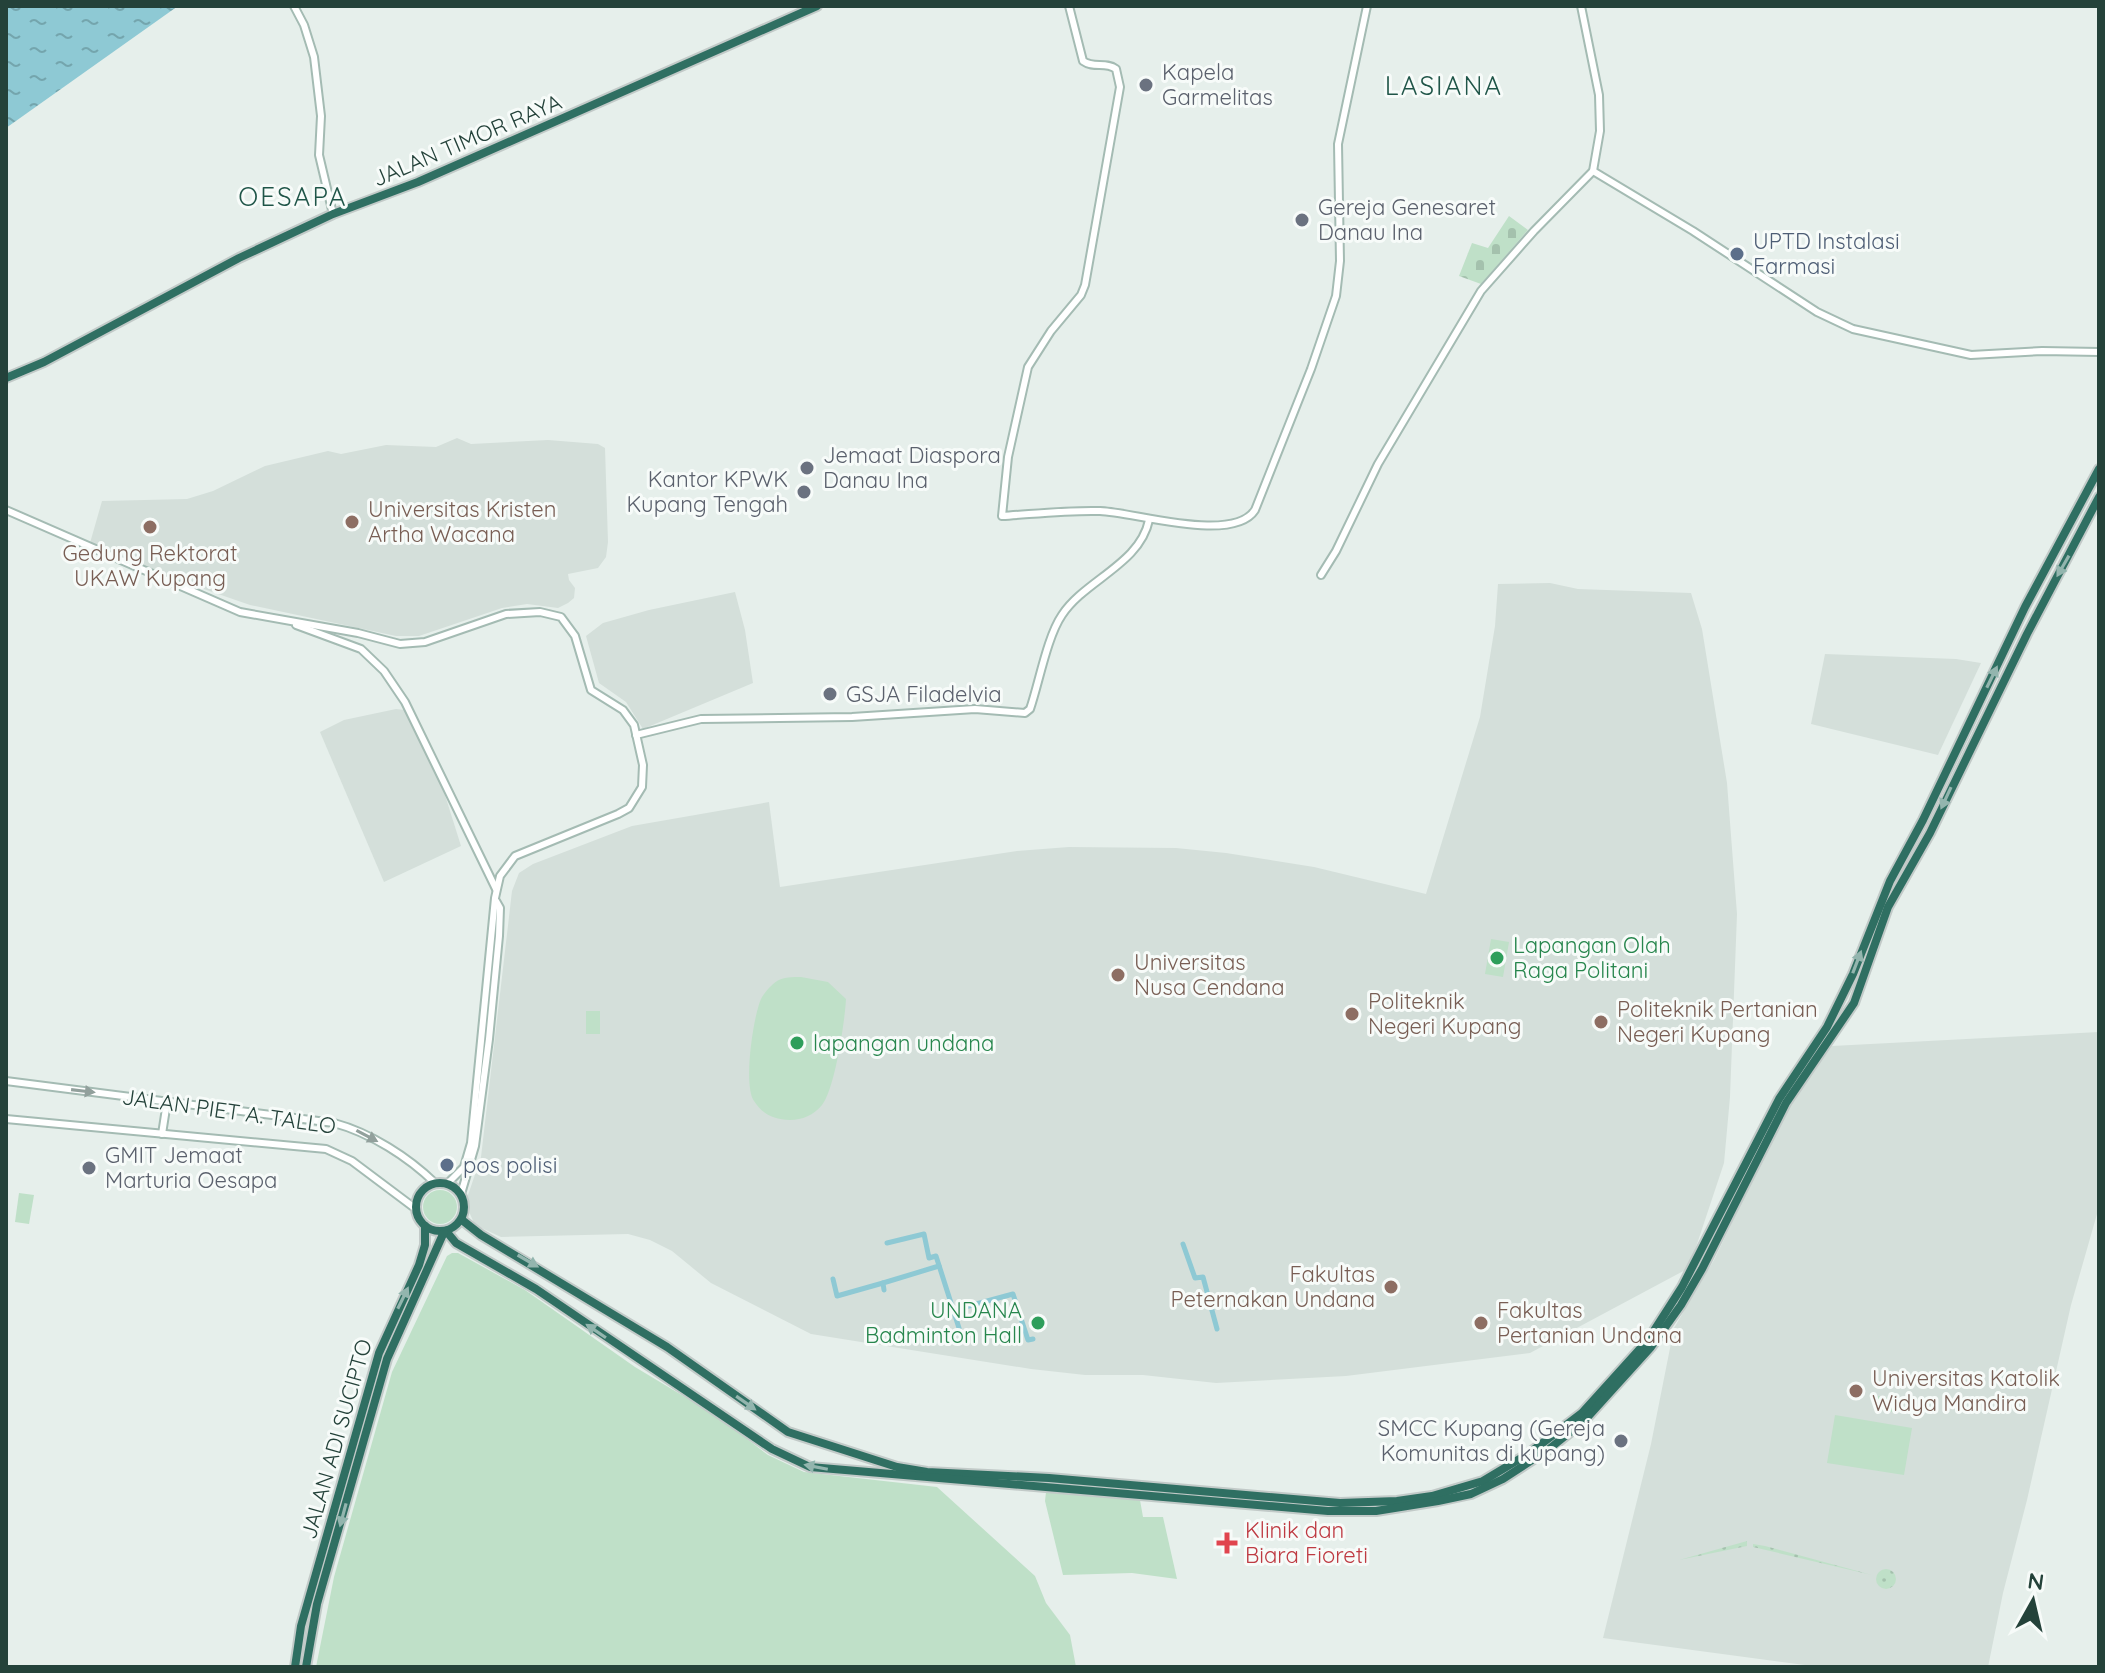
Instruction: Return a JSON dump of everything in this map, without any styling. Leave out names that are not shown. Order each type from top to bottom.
[{"type":"highway","name":"JALAN TIMOR RAYA","points":[[6,378],[44,362],[239,258],[333,214],[418,182],[817,6]]},
{"type":"highway","points":[[1677,1303],[1779,1099],[1827,1027],[1890,881],[1923,820],[2025,607],[2099,469]]},
{"type":"highway","points":[[462,1220],[481,1235],[667,1347],[782,1429],[897,1467],[927,1472],[1049,1478],[1356,1512],[1471,1494],[1503,1479],[1584,1421],[1596,1404],[1636,1366],[1677,1303],[1727,1222],[1786,1103],[1854,1003],[1888,907],[1930,833],[2040,607],[2099,497]]},
{"type":"highway","points":[[2072,524],[2083,530]]},
{"type":"highway","points":[[1975,711],[1986,717]]},
{"type":"highway","points":[[1842,996],[1854,1003]]},
{"type":"highway","points":[[445,1231],[462,1220],[465,1203],[461,1194],[447,1184],[435,1183],[421,1192],[416,1209],[425,1226],[445,1231],[456,1243],[536,1289],[772,1449],[810,1467],[1251,1500]]},
{"type":"highway","name":"JALAN ADI SUCIPTO","points":[[306,1667],[330,1543],[379,1353],[422,1255],[426,1240],[425,1226]]},
{"type":"highway","name":"JALAN ADI SUCIPTO","points":[[295,1667],[301,1626],[387,1359],[445,1231]]},
{"type":"highway","points":[[849,1471],[853,1454]]},
{"type":"street","points":[[294,6],[314,57],[321,116],[319,155],[333,214]]},
{"type":"street","points":[[1069,6],[1083,61],[1089,65],[1110,65],[1116,69],[1120,87],[1085,285],[1081,295],[1051,331],[1028,367],[1008,457],[1002,516],[1101,511],[1189,525],[1225,523],[1251,516],[1311,369],[1336,296],[1340,261],[1338,144],[1367,6]]},
{"type":"street","points":[[1321,575],[1378,464],[1481,291],[1593,171],[1600,131],[1599,95],[1581,6]]},
{"type":"street","points":[[1593,171],[1693,231],[1817,312],[1853,329],[1971,355],[2033,351],[2099,352]]},
{"type":"street","points":[[6,510],[229,608],[293,623],[349,631],[409,645],[506,614],[554,614],[571,627],[591,690],[627,714],[634,725],[643,765],[643,782],[639,796],[629,808],[602,822],[515,856],[500,876],[495,898],[471,1143],[464,1167],[447,1184]]},
{"type":"street","points":[[636,735],[701,719],[852,717],[975,709],[1025,713],[1030,709],[1062,614],[1126,556],[1147,529],[1149,520]]},
{"type":"street","points":[[293,623],[361,649],[384,671],[405,702],[496,889]]},
{"type":"street","points":[[461,1194],[475,1146],[489,1039],[499,936],[500,908],[495,898]]},
{"type":"street","name":"JALAN PIET A. TALLO","points":[[6,1081],[308,1118],[348,1127],[390,1149],[435,1183]]},
{"type":"street","points":[[162,1134],[167,1102]]},
{"type":"street","name":"JALAN PIET A. TALLO","points":[[6,1119],[309,1146],[335,1152],[352,1161],[416,1209]]},
{"type":"shaded area","name":"Universitas Kristen Artha Wacana","points":[[457,438],[471,444],[548,440],[598,444],[605,448],[606,557],[598,568],[568,574],[575,588],[574,598],[568,603],[558,608],[527,604],[502,608],[419,636],[396,636],[250,605],[146,569],[90,543],[102,501],[187,499],[213,491],[265,466],[328,451],[341,454],[386,445],[436,447]]},
{"type":"shaded area","name":"Universitas Nusa Cendana","points":[[1550,583],[1578,589],[1691,593],[1702,629],[1727,783],[1737,914],[1730,1097],[1724,1163],[1689,1268],[1530,1353],[1346,1376],[1216,1383],[1143,1375],[1085,1375],[1031,1369],[811,1334],[711,1283],[672,1251],[650,1240],[628,1234],[501,1237],[475,1225],[467,1198],[481,1157],[512,891],[519,873],[533,864],[632,826],[769,802],[780,887],[1017,851],[1069,847],[1176,848],[1314,867],[1426,894],[1480,717],[1495,626],[1498,584]]},
{"type":"shaded area","points":[[735,592],[745,630],[753,683],[643,729],[626,702],[599,683],[586,636],[603,623]]},
{"type":"shaded area","points":[[1825,654],[1956,659],[1981,663],[1938,755],[1811,724]]},
{"type":"shaded area","points":[[396,709],[405,710],[412,719],[445,795],[461,846],[384,882],[320,732],[344,720]]},
{"type":"shaded area","name":"Universitas Katolik Widya Mandira","points":[[2099,1032],[2099,1207],[2071,1305],[1988,1667],[1820,1667],[1603,1638],[1651,1444],[1674,1328],[1714,1260],[1789,1105],[1832,1046]]},
{"type":"green space","points":[[1509,216],[1528,230],[1481,284],[1459,276],[1472,243],[1488,248]]},
{"type":"green space","name":"Lapangan Olah Raga Politani","points":[[1491,939],[1509,942],[1503,977],[1485,974]]},
{"type":"green space","name":"lapangan undana","points":[[801,977],[828,982],[846,999],[835,1070],[827,1097],[815,1112],[794,1120],[774,1117],[757,1106],[749,1081],[750,1051],[758,1008],[764,994],[779,980]]},
{"type":"green space","points":[[586,1011],[600,1011],[600,1034],[586,1034]]},
{"type":"green space","points":[[440,1190],[452,1195],[457,1207],[452,1219],[440,1224],[428,1219],[423,1207],[428,1195]]},
{"type":"green space","points":[[19,1193],[34,1195],[29,1224],[15,1222]]},
{"type":"green space","points":[[458,1253],[525,1290],[635,1367],[720,1418],[768,1455],[804,1472],[937,1487],[1035,1576],[1046,1603],[1070,1635],[1076,1667],[316,1667],[334,1577],[392,1372],[447,1256]]},
{"type":"green space","points":[[1878,1396],[1899,1400],[1896,1413],[1875,1408]]},
{"type":"green space","points":[[1835,1415],[1912,1428],[1904,1475],[1827,1463]]},
{"type":"green space","points":[[1046,1492],[1140,1500],[1143,1517],[1163,1517],[1177,1579],[1132,1573],[1063,1575],[1045,1501]]},
{"type":"green space","points":[[1747,1541],[1747,1546],[1679,1560]]},
{"type":"green space","points":[[1753,1544],[1765,1546],[1872,1575],[1753,1547]]},
{"type":"green space","points":[[1886,1569],[1893,1572],[1896,1579],[1893,1586],[1886,1589],[1879,1586],[1876,1579],[1879,1572]]},
{"type":"water","points":[[6,6],[178,6],[6,128]]},
{"type":"waterway","points":[[887,1243],[924,1234],[929,1258],[936,1256],[959,1328]]},
{"type":"waterway","points":[[1183,1244],[1195,1278],[1203,1277],[1217,1329]]},
{"type":"waterway","points":[[884,1290],[883,1283],[939,1266]]},
{"type":"waterway","points":[[833,1279],[837,1296],[883,1283]]},
{"type":"waterway","points":[[954,1310],[1013,1294],[1028,1340],[1033,1339]]},
{"type":"place","name":"Kapela Garmelitas","points":[[1146,85]]},
{"type":"place","name":"Gereja Genesaret Danau Ina","points":[[1302,220]]},
{"type":"place","name":"UPTD Instalasi Farmasi","points":[[1737,254]]},
{"type":"place","name":"Jemaat Diaspora Danau Ina","points":[[807,468]]},
{"type":"place","name":"Kantor KPWK Kupang Tengah","points":[[804,492]]},
{"type":"place","name":"Universitas Kristen Artha Wacana","points":[[352,522]]},
{"type":"place","name":"Gedung Rektorat UKAW Kupang","points":[[150,527]]},
{"type":"place","name":"GSJA Filadelvia","points":[[830,694]]},
{"type":"place","name":"Lapangan Olah Raga Politani","points":[[1497,958]]},
{"type":"place","name":"Universitas Nusa Cendana","points":[[1118,975]]},
{"type":"place","name":"Politeknik Negeri Kupang","points":[[1352,1014]]},
{"type":"place","name":"Politeknik Pertanian Negeri Kupang","points":[[1601,1022]]},
{"type":"place","name":"lapangan undana","points":[[797,1043]]},
{"type":"place","name":"pos polisi","points":[[447,1165]]},
{"type":"place","name":"GMIT Jemaat Marturia Oesapa","points":[[89,1168]]},
{"type":"place","name":"Fakultas Peternakan Undana","points":[[1391,1287]]},
{"type":"place","name":"UNDANA Badminton Hall","points":[[1038,1323]]},
{"type":"place","name":"Fakultas Pertanian Undana","points":[[1481,1323]]},
{"type":"place","name":"Universitas Katolik Widya Mandira","points":[[1856,1391]]},
{"type":"place","name":"SMCC Kupang (Gereja Komunitas di kupang)","points":[[1621,1441]]},
{"type":"place","name":"Klinik dan Biara Fioreti","points":[[1227,1543]]},
{"type":"district","name":"LASIANA","points":[[1444,86]]},
{"type":"district","name":"OESAPA","points":[[293,197]]}]
